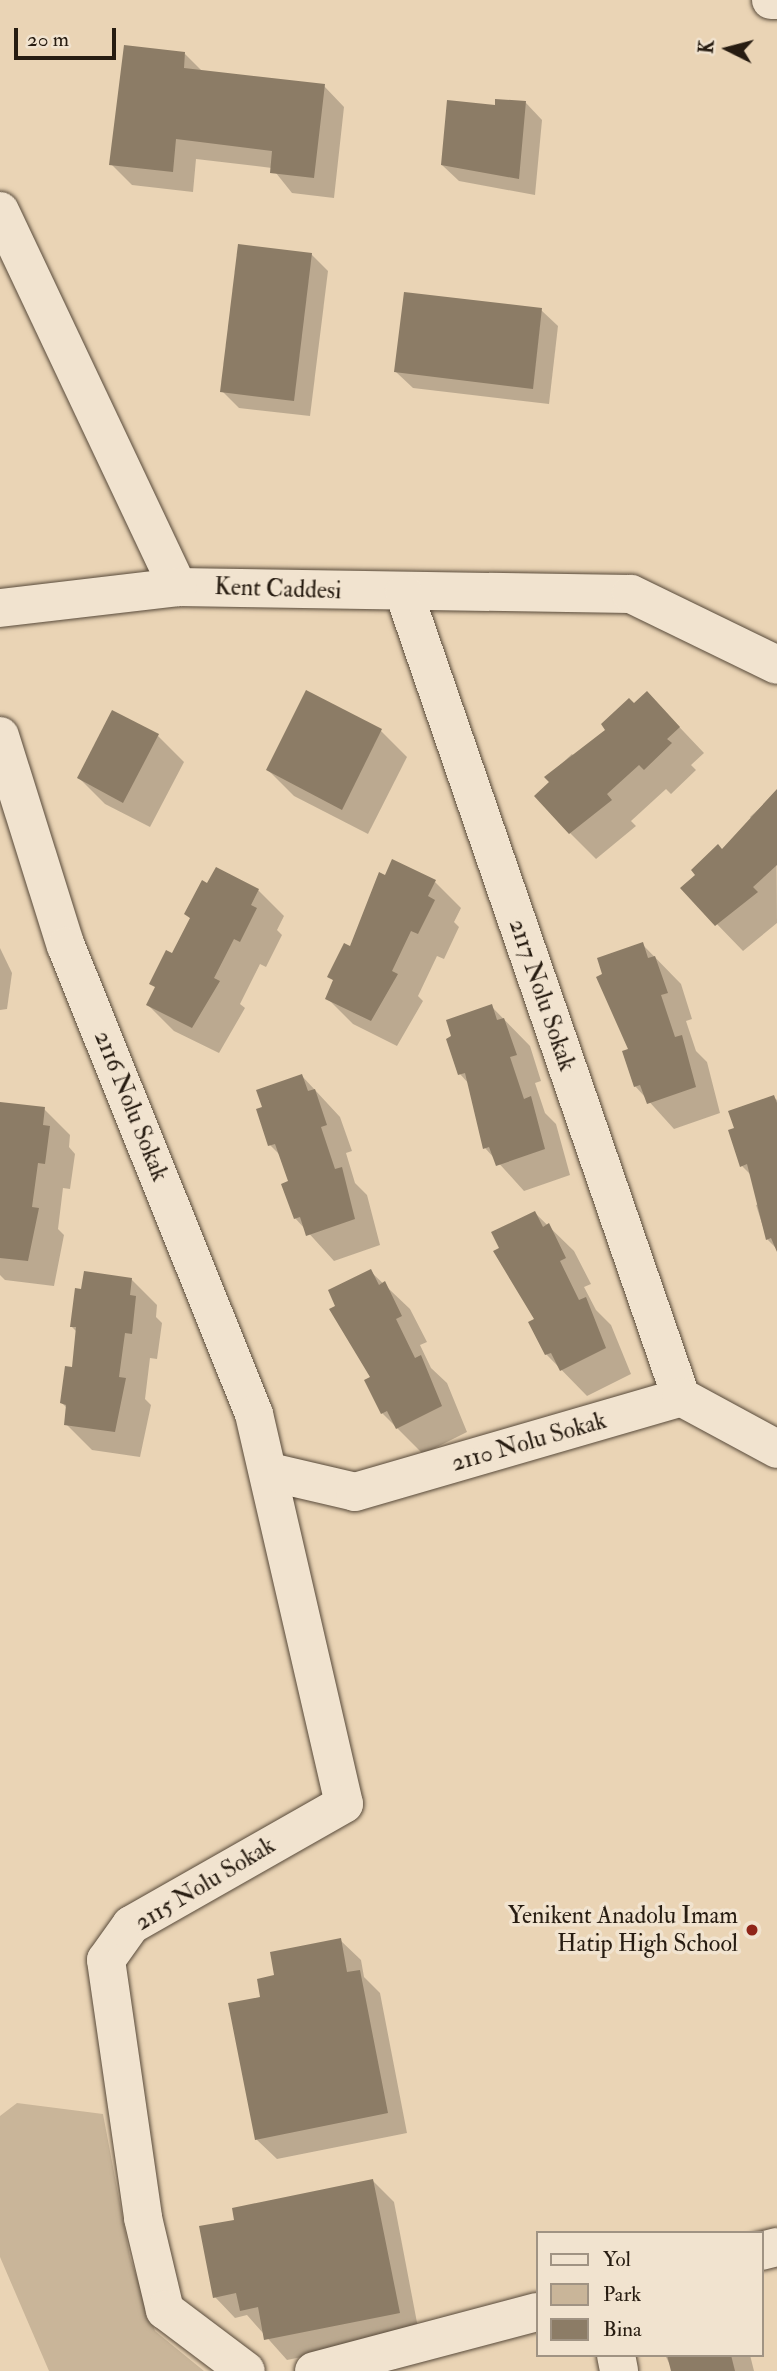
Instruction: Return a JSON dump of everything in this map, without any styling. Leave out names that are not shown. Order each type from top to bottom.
[{"type":"street","points":[[771,0],[777,1]]},
{"type":"street","name":"Kent Caddesi","points":[[0,211],[178,587],[404,593],[631,594],[777,665]]},
{"type":"street","points":[[0,608],[178,587]]},
{"type":"street","name":"2117 Nolu Sokak","points":[[404,593],[681,1397]]},
{"type":"street","name":"2116 Nolu Sokak","points":[[0,736],[66,946],[254,1414],[270,1472]]},
{"type":"street","points":[[681,1397],[777,1450]]},
{"type":"street","name":"2110 Nolu Sokak","points":[[270,1472],[355,1492],[681,1397]]},
{"type":"street","name":"2115 Nolu Sokak","points":[[246,2371],[165,2310],[143,2218],[106,1960],[131,1925],[344,1804],[270,1472]]},
{"type":"street","points":[[314,2371],[536,2312]]},
{"type":"green space","points":[[17,2103],[103,2114],[130,2257],[155,2331],[204,2371],[49,2371],[0,2257],[0,2116]]},
{"type":"building","points":[[124,45],[185,52],[184,68],[325,84],[314,178],[270,173],[272,151],[176,139],[173,172],[109,165]]},
{"type":"building","points":[[495,99],[526,101],[519,179],[441,165],[447,100],[495,105]]},
{"type":"building","points":[[238,244],[312,253],[294,401],[220,392]]},
{"type":"building","points":[[404,292],[542,308],[533,389],[394,372]]},
{"type":"building","points":[[306,690],[382,729],[342,810],[266,770]]},
{"type":"building","points":[[647,691],[680,727],[667,739],[672,743],[644,770],[639,765],[607,794],[612,800],[569,834],[534,796],[549,782],[544,777],[605,730],[601,724],[629,698],[634,703]]},
{"type":"building","points":[[112,710],[159,734],[123,803],[77,778]]},
{"type":"building","points":[[777,789],[777,865],[753,887],[758,892],[715,926],[680,888],[695,875],[691,870],[718,844],[722,849]]},
{"type":"building","points":[[392,859],[436,880],[428,896],[435,900],[418,934],[411,931],[392,971],[398,974],[371,1021],[325,999],[333,980],[327,977],[344,943],[350,946],[379,872],[385,875]]},
{"type":"building","points":[[216,867],[259,889],[251,905],[257,908],[240,942],[234,939],[214,978],[220,981],[192,1028],[146,1005],[155,987],[149,984],[166,950],[172,953],[190,918],[184,914],[202,880],[207,883]]},
{"type":"building","points":[[643,942],[648,958],[655,956],[668,993],[661,995],[675,1037],[682,1035],[696,1087],[647,1104],[640,1085],[634,1087],[622,1051],[628,1049],[596,977],[602,974],[597,958]]},
{"type":"building","points":[[492,1004],[497,1020],[504,1018],[517,1055],[510,1057],[524,1099],[531,1096],[545,1149],[496,1166],[489,1147],[483,1149],[465,1073],[458,1075],[446,1039],[451,1036],[446,1020]]},
{"type":"building","points":[[302,1074],[308,1091],[315,1089],[327,1125],[321,1127],[335,1169],[342,1167],[355,1219],[306,1236],[300,1217],[294,1219],[281,1184],[288,1181],[275,1144],[268,1146],[256,1109],[262,1107],[256,1090]]},
{"type":"building","points":[[774,1095],[777,1103],[777,1252],[771,1238],[766,1240],[747,1164],[740,1167],[728,1130],[734,1128],[728,1111]]},
{"type":"building","points":[[0,1102],[45,1107],[43,1125],[50,1126],[45,1164],[38,1163],[32,1207],[39,1208],[28,1261],[0,1258]]},
{"type":"building","points":[[535,1211],[543,1227],[549,1223],[566,1258],[560,1261],[579,1300],[586,1297],[606,1348],[560,1371],[551,1353],[545,1355],[528,1322],[534,1319],[493,1251],[499,1248],[491,1232]]},
{"type":"building","points":[[371,1269],[379,1285],[385,1281],[402,1316],[396,1319],[415,1358],[421,1355],[442,1406],[396,1429],[387,1411],[381,1414],[364,1380],[370,1377],[329,1309],[335,1306],[328,1290]]},
{"type":"building","points":[[84,1271],[132,1278],[130,1295],[136,1296],[132,1334],[125,1333],[119,1377],[126,1378],[115,1432],[64,1425],[66,1405],[60,1403],[65,1366],[72,1367],[76,1327],[70,1327],[75,1288],[81,1289]]},
{"type":"building","points":[[341,1938],[347,1972],[360,1970],[388,2113],[255,2140],[228,2003],[260,1997],[257,1979],[274,1975],[270,1952]]},
{"type":"building","points":[[373,2179],[400,2313],[264,2340],[258,2307],[240,2311],[236,2293],[213,2298],[199,2226],[234,2220],[232,2208]]},
{"type":"building","points":[[668,2357],[732,2357],[735,2371],[671,2371]]},
{"type":"place","name":"Yenikent Anadolu Imam Hatip High School","points":[[752,1930]]}]
